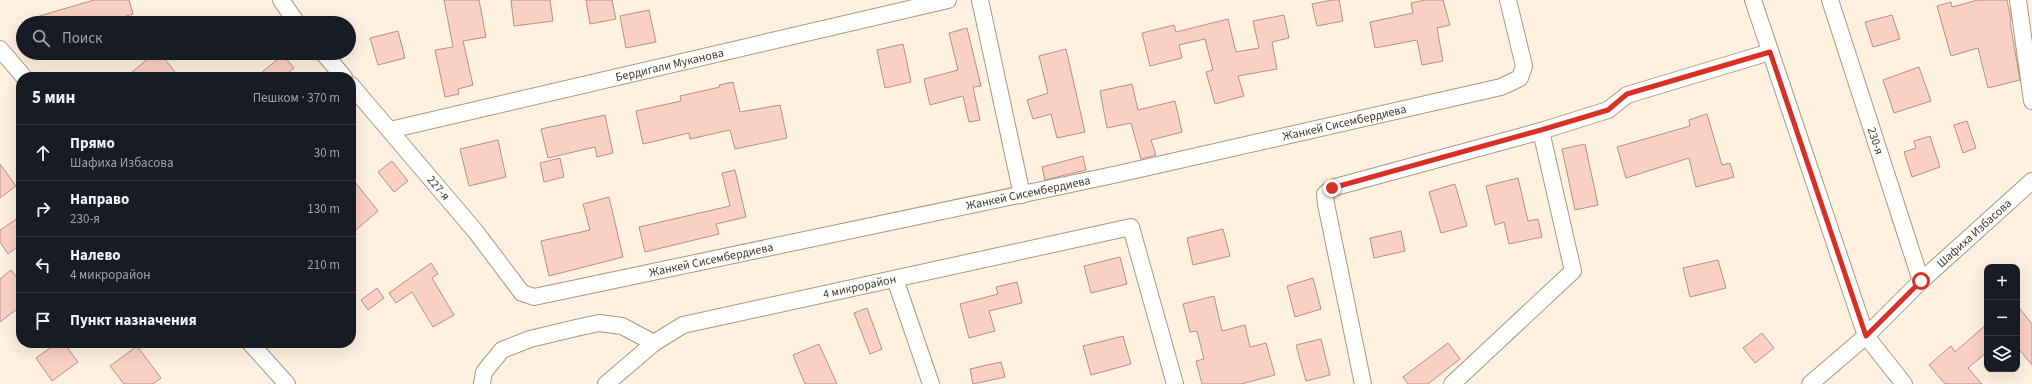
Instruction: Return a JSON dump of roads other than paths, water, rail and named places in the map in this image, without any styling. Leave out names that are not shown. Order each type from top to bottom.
[{"type":"street","points":[[282,0],[292,16]]},
{"type":"street","name":"Бердигали Муканова","points":[[390,130],[948,0]]},
{"type":"street","points":[[980,0],[1022,195]]},
{"type":"street","name":"Жанкей Сисембердиева","points":[[522,293],[534,297],[1022,195],[1501,86],[1520,78],[1524,66],[1508,0]]},
{"type":"street","points":[[1753,0],[1866,336],[1904,384]]},
{"type":"street","name":"230-я","points":[[1830,0],[1921,281]]},
{"type":"street","points":[[2018,0],[2032,101]]},
{"type":"street","points":[[0,49],[20,72]]},
{"type":"street","points":[[1363,384],[1326,204],[1326,194],[1332,188],[1608,110],[1627,94],[1770,52]]},
{"type":"street","points":[[329,60],[340,72]]},
{"type":"street","name":"227-я","points":[[356,91],[476,232],[522,293]]},
{"type":"street","points":[[1452,384],[1573,271],[1541,130]]},
{"type":"street","name":"Шафиха Избасова","points":[[1810,384],[1866,336],[1921,281],[2032,181]]},
{"type":"street","name":"4 микрорайон","points":[[606,384],[654,343],[683,325],[1131,227],[1175,384]]},
{"type":"street","points":[[895,279],[931,384]]},
{"type":"street","points":[[482,384],[484,372],[502,350],[530,339],[576,328],[599,323],[622,326],[654,343]]},
{"type":"street","points":[[255,348],[287,384]]}]
